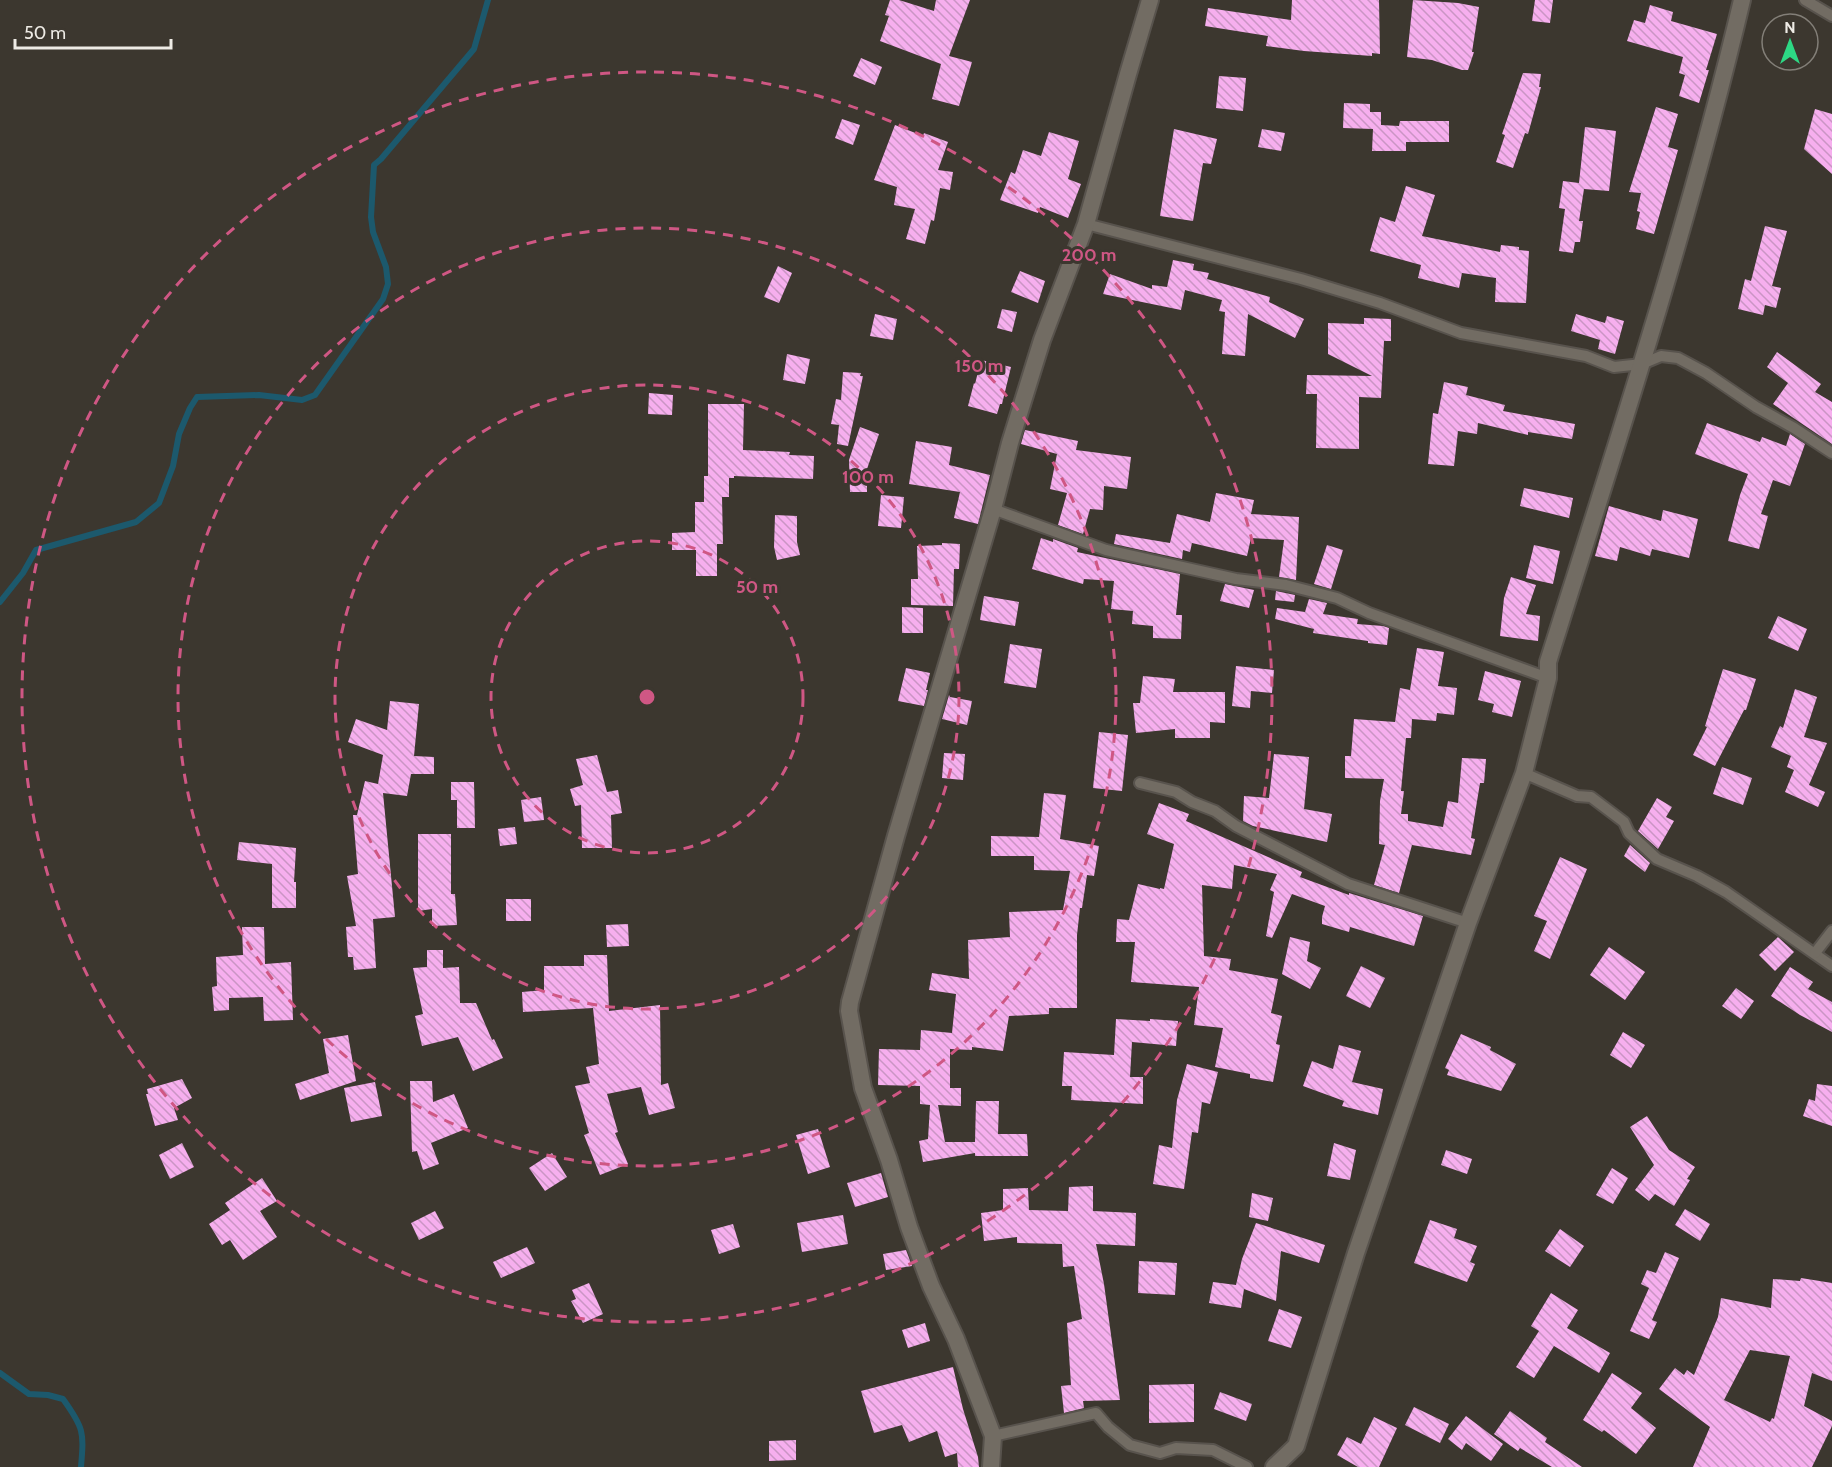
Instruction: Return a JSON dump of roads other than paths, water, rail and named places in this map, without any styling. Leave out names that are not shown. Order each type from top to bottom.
[{"type":"street","points":[[991,1467],[993,1436],[956,1339],[931,1286],[909,1227],[889,1160],[863,1088],[849,1011],[889,859],[993,509],[1010,443],[1042,340],[1086,224],[1150,0]]},
{"type":"street","points":[[1274,1467],[1296,1446],[1356,1253],[1468,923],[1524,773],[1548,678],[1548,662],[1642,364],[1709,135],[1742,0]]},
{"type":"lane","points":[[1805,0],[1832,16]]},
{"type":"lane","points":[[1086,224],[1300,279],[1380,303],[1461,333],[1586,356],[1614,367],[1642,364],[1661,356],[1678,358],[1706,373],[1756,407],[1832,453]]},
{"type":"lane","points":[[993,509],[1106,550],[1236,579],[1286,585],[1336,598],[1369,613],[1548,678]]},
{"type":"lane","points":[[1524,773],[1577,796],[1591,797],[1624,822],[1629,833],[1657,859],[1697,876],[1726,892],[1832,966]]},
{"type":"lane","points":[[1140,783],[1176,792],[1348,884],[1468,923]]},
{"type":"lane","points":[[1815,953],[1832,932]]},
{"type":"lane","points":[[993,1436],[1096,1413],[1108,1427],[1130,1445],[1160,1453],[1176,1448],[1213,1450],[1247,1467]]},
{"type":"waterway","points":[[0,602],[23,573],[36,550],[136,522],[159,503],[173,466],[179,434],[197,397],[259,395],[302,400],[315,395],[383,299],[388,284],[386,267],[373,232],[371,217],[374,165],[474,49],[488,0]]},
{"type":"waterway","points":[[0,1373],[29,1394],[63,1399],[81,1431],[81,1467]]}]
